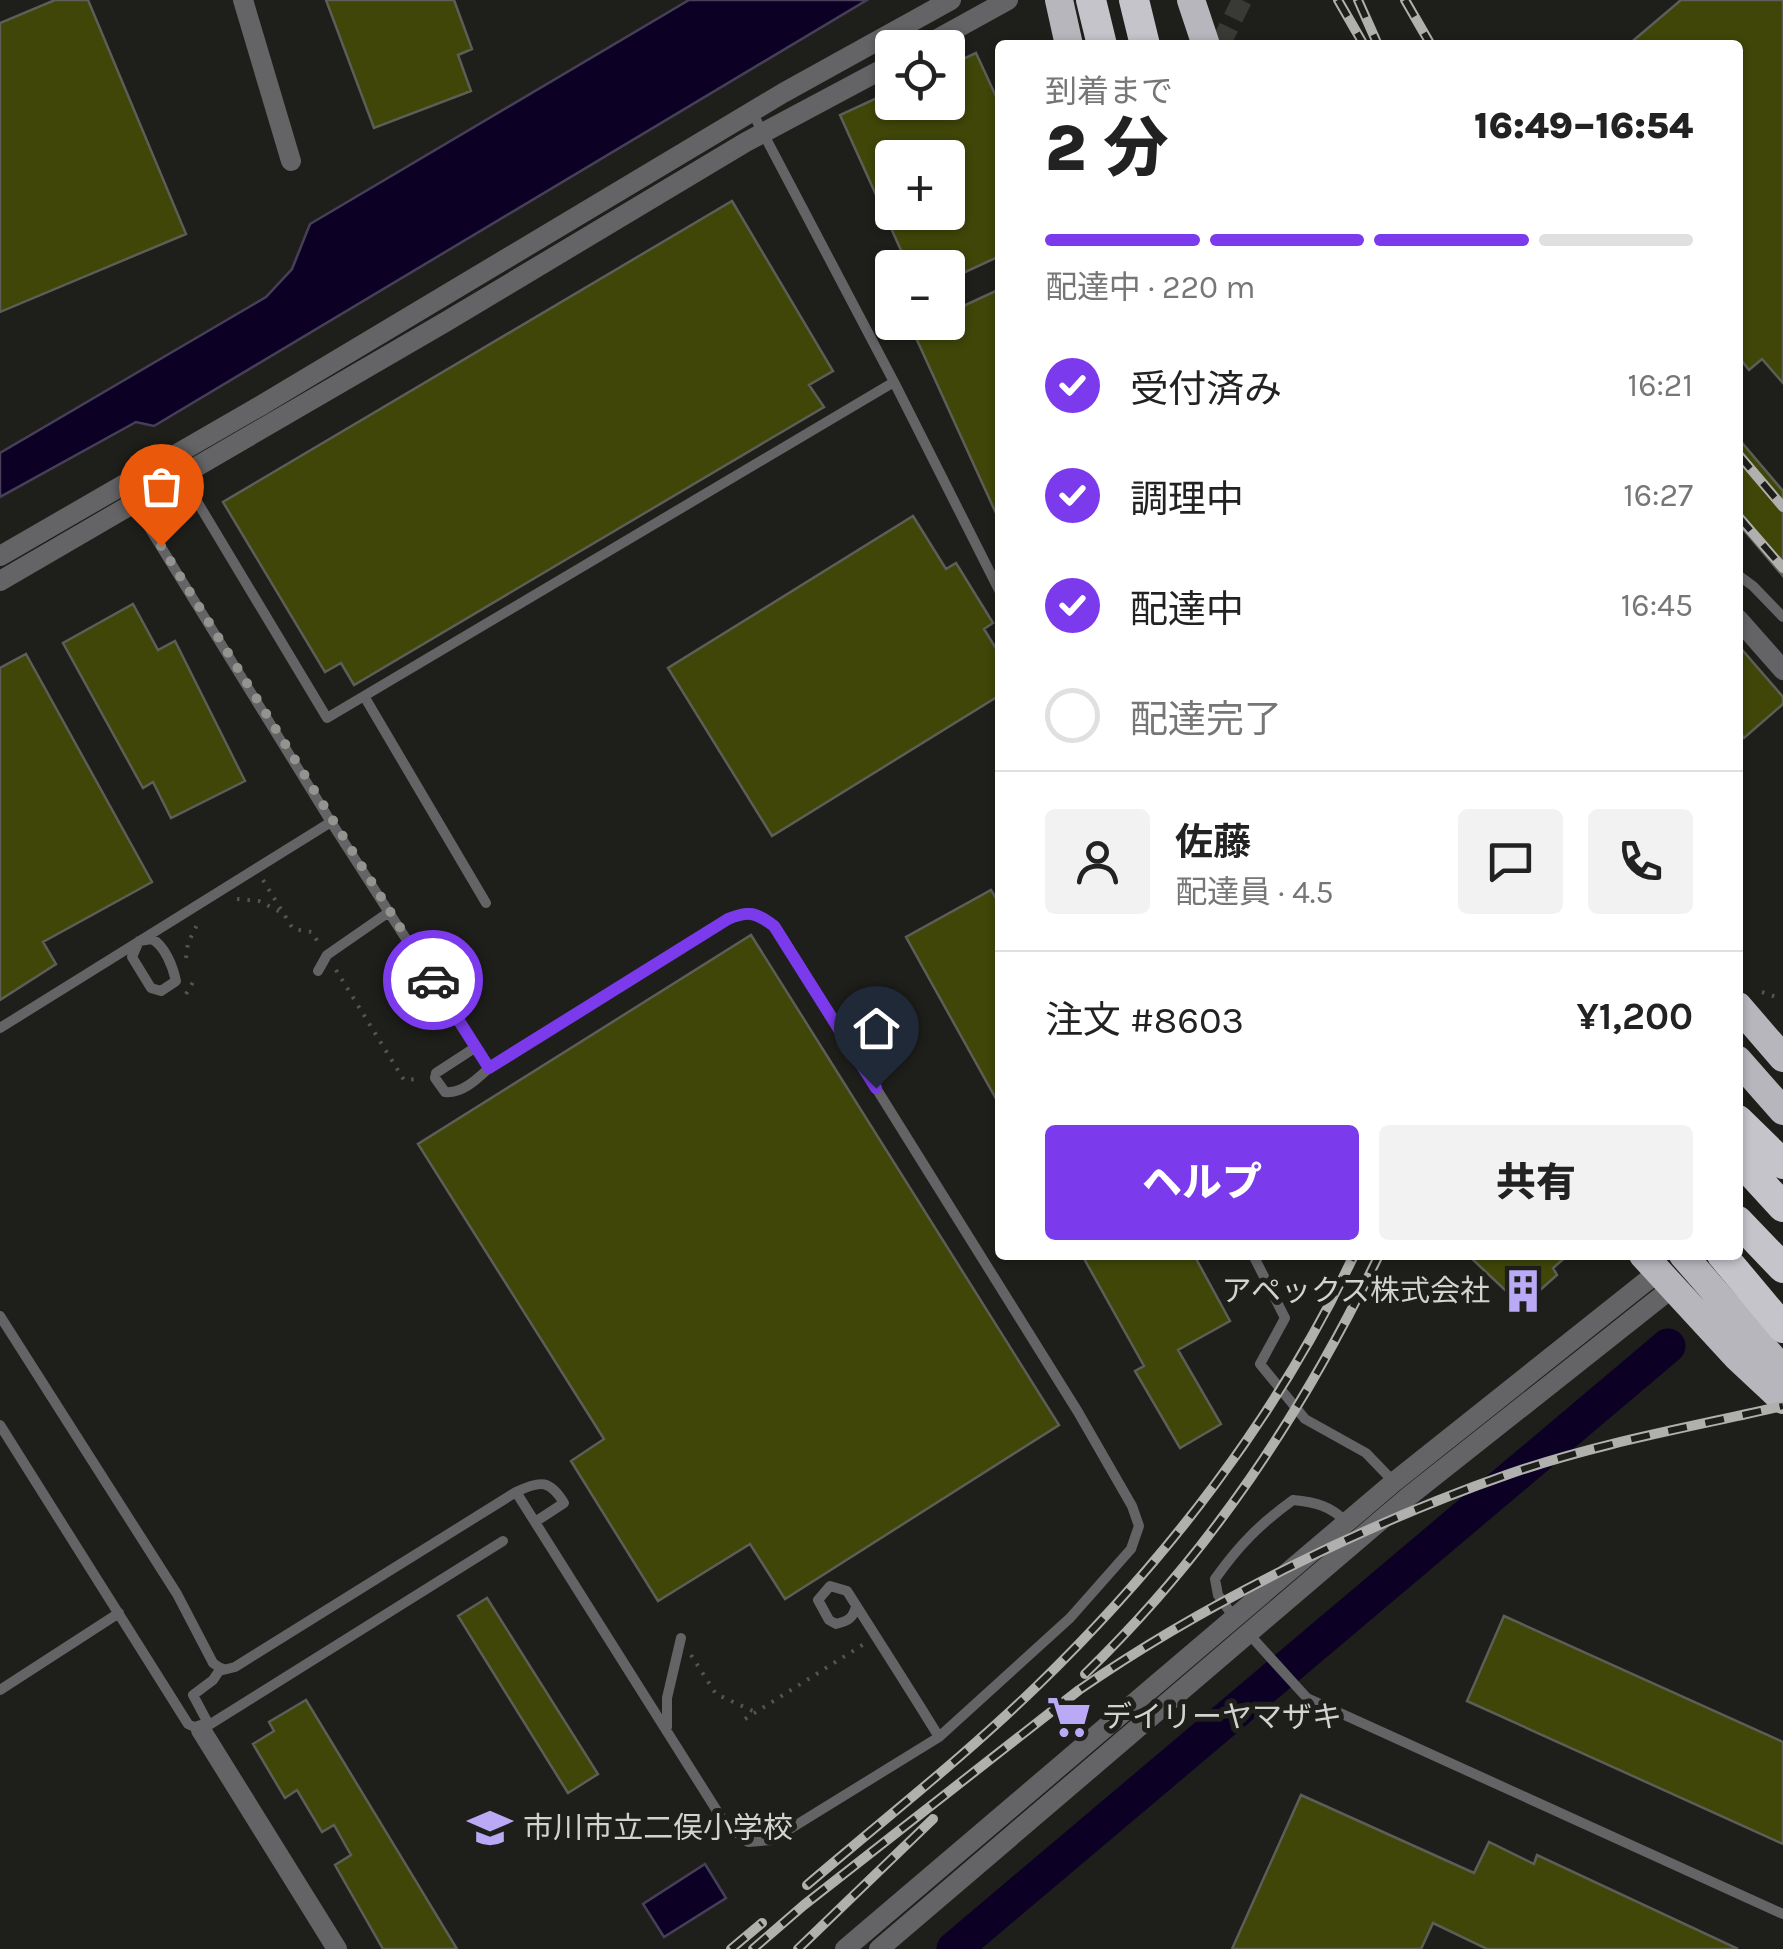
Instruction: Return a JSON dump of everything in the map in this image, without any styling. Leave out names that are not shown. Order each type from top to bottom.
[{"type":"highway","points":[[1042,0],[1051,40]]},
{"type":"highway","points":[[1058,0],[1068,40]]},
{"type":"highway","points":[[1091,0],[1101,40]]},
{"type":"highway","points":[[1134,0],[1144,40]]},
{"type":"highway","points":[[1178,0],[1190,40]]},
{"type":"highway","points":[[1191,0],[1204,40]]},
{"type":"highway","points":[[1743,1012],[1783,1058]]},
{"type":"highway","points":[[1743,1066],[1783,1111]]},
{"type":"highway","points":[[1743,1125],[1783,1164]]},
{"type":"highway","points":[[1743,1163],[1783,1207]]},
{"type":"highway","points":[[1743,1226],[1783,1268]]},
{"type":"highway","points":[[1688,1260],[1783,1370]]},
{"type":"highway","points":[[1726,1260],[1783,1328]]},
{"type":"highway","points":[[1658,1272],[1747,1368],[1783,1400]]},
{"type":"street","points":[[243,0],[291,161]]},
{"type":"street","points":[[177,467],[752,112],[951,0]]},
{"type":"street","points":[[954,30],[1008,0]]},
{"type":"street","points":[[0,581],[177,467],[763,132],[875,73]]},
{"type":"street","points":[[0,556],[129,495]]},
{"type":"street","points":[[1743,624],[1783,670]]},
{"type":"street","points":[[845,1949],[1353,1530],[1658,1272]]},
{"type":"street","points":[[879,1949],[1240,1624]]},
{"type":"street","points":[[205,1728],[338,1949]]},
{"type":"lane","points":[[752,112],[995,582]]},
{"type":"lane","points":[[177,467],[326,718],[894,382]]},
{"type":"lane","points":[[129,495],[489,1068]]},
{"type":"lane","points":[[1743,578],[1783,616]]},
{"type":"lane","points":[[364,696],[486,903]]},
{"type":"lane","points":[[0,1028],[331,822]]},
{"type":"lane","points":[[318,970],[326,955],[389,912]]},
{"type":"lane","points":[[476,1047],[436,1073],[445,1092],[454,1093],[728,919],[756,913],[774,926],[1078,1412],[1132,1506],[1139,1526],[1131,1549],[1070,1618],[939,1737],[772,1840],[748,1842],[724,1822],[516,1492]]},
{"type":"lane","points":[[139,941],[158,942],[174,969],[176,981],[170,988],[152,988],[143,977],[132,958],[139,941]]},
{"type":"lane","points":[[1255,1260],[1286,1318],[1260,1364],[1305,1419],[1366,1453],[1401,1489]]},
{"type":"lane","points":[[0,1316],[177,1594],[213,1662],[221,1668],[235,1667],[516,1492],[547,1484],[564,1504],[535,1522]]},
{"type":"lane","points":[[0,1426],[188,1724],[205,1728],[503,1541]]},
{"type":"lane","points":[[1353,1530],[1336,1512],[1317,1502],[1293,1500],[1240,1543],[1215,1579],[1218,1595],[1290,1682],[1308,1698],[1783,1914]]},
{"type":"lane","points":[[856,1605],[939,1737]]},
{"type":"lane","points":[[0,1690],[119,1613]]},
{"type":"lane","points":[[670,1738],[666,1718],[680,1638]]},
{"type":"lane","points":[[205,1728],[193,1695],[213,1680],[221,1668]]},
{"type":"path","points":[[261,877],[293,929],[312,932],[320,944]]},
{"type":"path","points":[[226,901],[258,901],[284,914]]},
{"type":"path","points":[[175,1000],[190,991],[193,982],[185,953],[205,913]]},
{"type":"path","points":[[336,970],[404,1080],[421,1078]]},
{"type":"path","points":[[1762,992],[1779,998]]},
{"type":"path","points":[[745,1719],[876,1636]]},
{"type":"path","points":[[689,1653],[716,1694],[755,1712]]},
{"type":"shaded area","points":[[689,0],[867,0],[154,426],[136,422],[0,497],[0,453],[266,297],[292,269],[310,224]]},
{"type":"shaded area","points":[[705,1864],[726,1898],[664,1937],[643,1904]]},
{"type":"building","points":[[55,0],[88,0],[186,234],[0,312],[0,23]]},
{"type":"building","points":[[326,0],[454,0],[472,49],[458,55],[471,91],[374,128]]},
{"type":"building","points":[[1681,0],[1783,0],[1783,383],[1762,359],[1749,370],[1743,362],[1743,40],[1634,40]]},
{"type":"building","points":[[976,53],[995,94],[995,258],[965,272],[965,250],[901,250],[892,230],[965,230],[965,140],[875,140],[875,193],[840,115],[875,99],[875,120],[965,120],[965,58]]},
{"type":"building","points":[[732,201],[833,371],[809,385],[824,407],[354,685],[341,663],[325,672],[223,502]]},
{"type":"building","points":[[995,291],[995,511],[917,340],[965,340],[965,305]]},
{"type":"building","points":[[1743,444],[1783,491],[1783,576],[1743,529]]},
{"type":"building","points":[[913,516],[946,569],[956,563],[993,623],[984,629],[995,647],[995,698],[772,836],[668,668]]},
{"type":"building","points":[[133,604],[158,650],[175,641],[245,781],[171,818],[153,782],[143,788],[63,643]]},
{"type":"building","points":[[1743,651],[1783,697],[1783,704],[1744,738]]},
{"type":"building","points":[[26,654],[152,882],[43,942],[56,964],[0,1000],[0,668]]},
{"type":"building","points":[[991,890],[995,897],[995,1097],[906,937]]},
{"type":"building","points":[[751,935],[1059,1425],[785,1599],[750,1544],[658,1601],[571,1461],[604,1439],[418,1144]]},
{"type":"building","points":[[1085,1260],[1197,1260],[1230,1321],[1178,1350],[1221,1424],[1180,1448],[1135,1371],[1144,1366]]},
{"type":"building","name":"アペックス株式会社","points":[[1473,1260],[1562,1260],[1553,1268],[1557,1275],[1522,1306]]},
{"type":"building","points":[[487,1598],[598,1774],[568,1793],[458,1616]]},
{"type":"building","points":[[1504,1616],[1783,1742],[1783,1844],[1467,1701]]},
{"type":"building","points":[[306,1700],[457,1949],[383,1949],[335,1865],[351,1855],[334,1825],[322,1832],[297,1790],[285,1798],[253,1744],[274,1731],[269,1722]]},
{"type":"building","points":[[1301,1795],[1474,1873],[1489,1842],[1534,1864],[1537,1855],[1738,1949],[1487,1949],[1433,1923],[1421,1949],[1232,1949]]},
{"type":"waterway","points":[[954,1949],[1668,1346]]},
{"type":"tunnel","points":[[1222,40],[1242,0]]},
{"type":"railway","points":[[1338,0],[1361,40]]},
{"type":"railway","points":[[1358,0],[1376,40]]},
{"type":"railway","points":[[1405,0],[1428,40]]},
{"type":"railway","points":[[1743,460],[1783,507]]},
{"type":"railway","points":[[1743,522],[1783,568]]},
{"type":"railway","points":[[807,1885],[1010,1712],[1130,1589],[1174,1538],[1254,1429],[1324,1315],[1352,1260]]},
{"type":"railway","points":[[1085,1674],[1173,1579],[1251,1478],[1319,1370],[1376,1260]]},
{"type":"railway","points":[[753,1949],[1079,1690],[1179,1627],[1287,1568],[1399,1517],[1509,1474],[1611,1444],[1783,1406]]},
{"type":"railway","points":[[798,1949],[933,1819]]},
{"type":"railway","points":[[731,1949],[762,1923]]},
{"type":"way so far","points":[[161,546],[433,980]]},
{"type":"place","name":"アペックス株式会社","points":[[1523,1291]]},
{"type":"place","name":"デイリーヤマザキ","points":[[1069,1717]]},
{"type":"place","name":"市川市立二俣小学校","points":[[490,1828]]},
{"type":"route","points":[[433,980],[489,1068],[728,919],[756,913],[774,926],[876,1088]]}]
